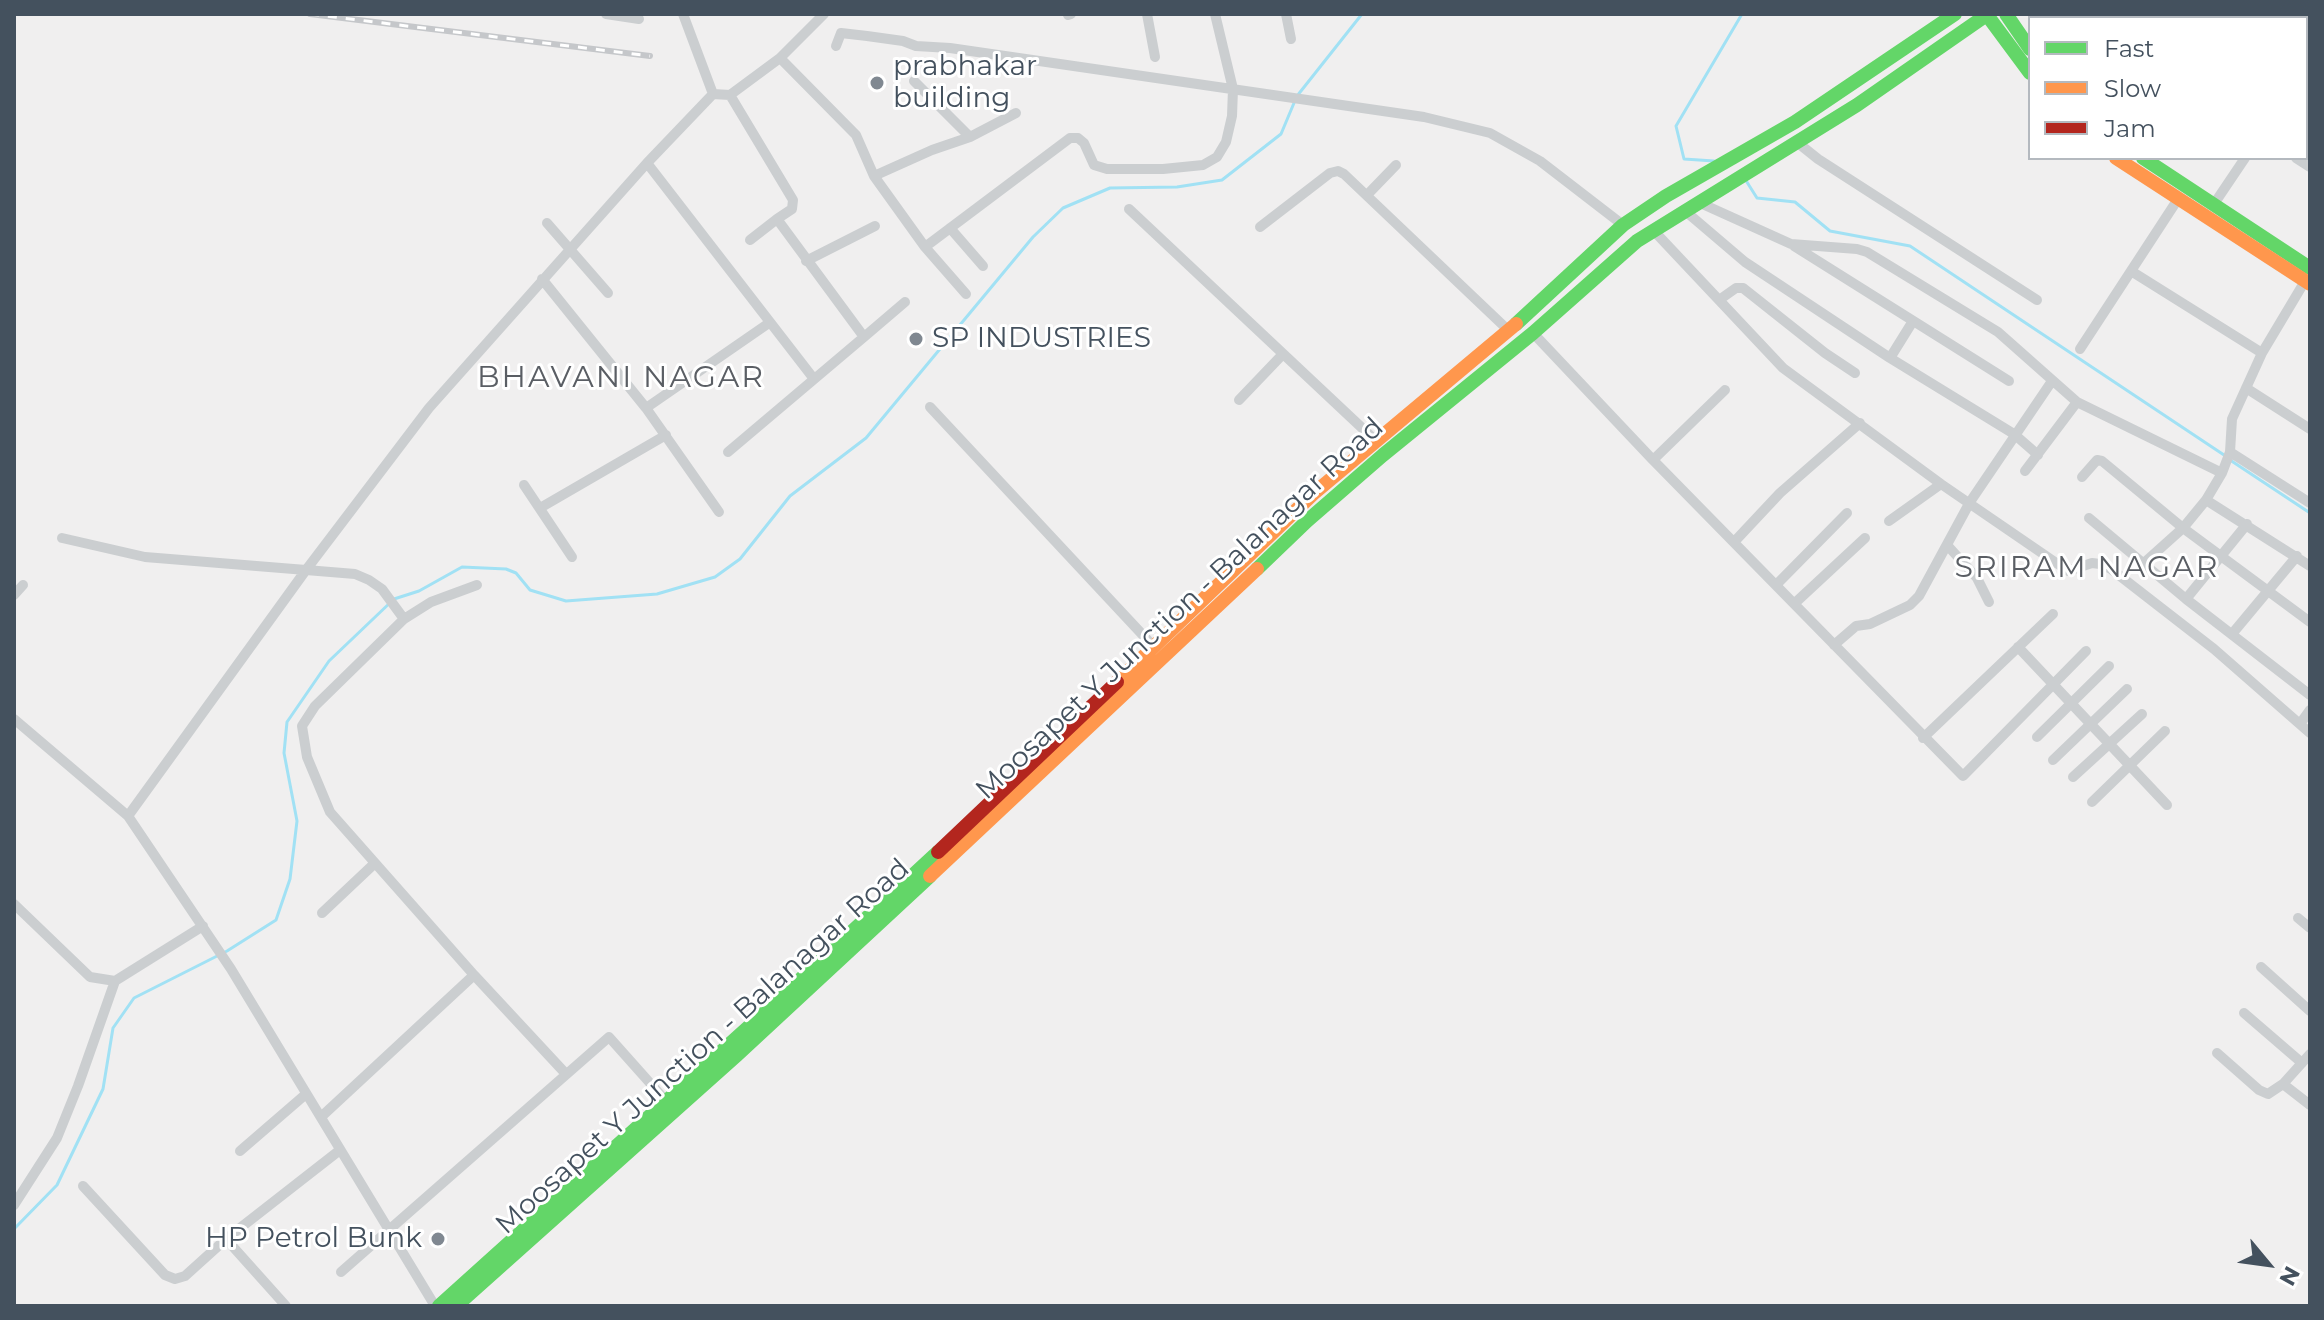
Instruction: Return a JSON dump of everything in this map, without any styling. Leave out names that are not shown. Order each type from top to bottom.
[{"type":"main road","points":[[437,1306],[970,822],[1313,494],[1508,330],[1623,225],[1749,151],[1955,14]]},
{"type":"main road","points":[[1988,14],[2028,70]]},
{"type":"main road","name":"Moosapet Y Junction - Balanagar Road","points":[[456,1306],[737,1055],[1307,521],[1383,455],[1654,231],[1798,143],[1988,14]]},
{"type":"main road","points":[[2006,14],[2028,46]]},
{"type":"main road","points":[[2119,160],[2308,278]]},
{"type":"main road","points":[[2146,160],[2214,204],[2308,278]]},
{"type":"main road","points":[[1577,268],[1589,282]]},
{"type":"street","points":[[606,14],[639,19]]},
{"type":"street","points":[[683,14],[713,94]]},
{"type":"street","points":[[128,816],[306,570],[429,408],[570,248],[713,94],[730,95],[780,58],[824,14]]},
{"type":"street","points":[[1147,14],[1155,57]]},
{"type":"street","points":[[925,247],[1070,138],[1078,138],[1084,143],[1089,159],[1098,168],[1163,169],[1203,165],[1217,157],[1226,142],[1232,116],[1233,89],[1215,14]]},
{"type":"street","points":[[1286,14],[1291,39]]},
{"type":"street","points":[[836,46],[841,33],[867,36],[916,46],[950,48],[1424,117],[1490,133],[1540,161],[1623,225]]},
{"type":"street","points":[[780,58],[856,135],[874,176],[925,247],[966,294]]},
{"type":"street","points":[[914,81],[970,137]]},
{"type":"street","points":[[730,95],[793,200],[792,209],[750,240]]},
{"type":"street","points":[[874,176],[970,137],[1016,113]]},
{"type":"street","points":[[1798,143],[2037,300]]},
{"type":"street","points":[[2214,204],[2244,160]]},
{"type":"street","points":[[647,163],[814,379]]},
{"type":"street","points":[[1367,195],[1396,165]]},
{"type":"street","points":[[1260,227],[1330,173],[1338,171],[1508,330]]},
{"type":"street","points":[[2080,349],[2178,199]]},
{"type":"street","points":[[1703,200],[1791,244],[2009,381]]},
{"type":"street","points":[[1129,209],[1377,442]]},
{"type":"street","points":[[1684,210],[1745,262],[1890,358],[2014,434],[2038,455]]},
{"type":"street","points":[[777,219],[864,337]]},
{"type":"street","points":[[547,223],[608,293]]},
{"type":"street","points":[[806,261],[875,226]]},
{"type":"street","points":[[950,228],[983,266]]},
{"type":"street","points":[[1654,231],[1783,368],[1941,484],[2068,571],[2092,563],[2111,569],[2214,649],[2310,733]]},
{"type":"street","points":[[1791,244],[1867,252],[1998,332],[2077,402],[2222,473]]},
{"type":"street","points":[[2131,271],[2262,353]]},
{"type":"street","points":[[2144,563],[2183,528],[2206,500],[2222,473],[2229,453],[2232,419],[2262,353],[2308,278]]},
{"type":"street","points":[[542,279],[646,408],[719,512]]},
{"type":"street","points":[[1719,300],[1736,288],[1743,288],[1855,373]]},
{"type":"street","points":[[728,452],[905,302]]},
{"type":"street","points":[[1890,358],[1913,321]]},
{"type":"street","points":[[646,408],[769,323]]},
{"type":"street","points":[[1533,333],[1963,776],[2086,651]]},
{"type":"street","points":[[1239,400],[1283,354]]},
{"type":"street","points":[[1834,645],[1856,626],[1870,624],[1910,605],[1919,596],[1970,502],[2052,381]]},
{"type":"street","points":[[2246,388],[2310,429]]},
{"type":"street","points":[[1653,460],[1725,390]]},
{"type":"street","points":[[2025,471],[2077,402]]},
{"type":"street","points":[[930,407],[1154,647]]},
{"type":"street","points":[[1735,541],[1780,493],[1860,423]]},
{"type":"street","points":[[540,508],[666,435]]},
{"type":"street","points":[[2229,453],[2310,503]]},
{"type":"street","points":[[2082,477],[2100,459],[2183,528],[2310,622]]},
{"type":"street","points":[[1889,521],[1941,484]]},
{"type":"street","points":[[524,485],[572,557]]},
{"type":"street","points":[[2206,500],[2310,566]]},
{"type":"street","points":[[1777,584],[1847,513]]},
{"type":"street","points":[[2089,518],[2186,599],[2310,695]]},
{"type":"street","points":[[2186,599],[2247,524]]},
{"type":"street","points":[[62,538],[145,557],[355,574],[382,589],[404,619]]},
{"type":"street","points":[[1795,603],[1865,538]]},
{"type":"street","points":[[1947,545],[1977,578],[1989,602]]},
{"type":"street","points":[[2232,634],[2297,556]]},
{"type":"street","points":[[14,595],[23,585]]},
{"type":"street","points":[[477,585],[431,602],[404,619],[315,706],[302,726],[307,757],[330,812],[566,1074]]},
{"type":"street","points":[[1923,738],[2053,614]]},
{"type":"street","points":[[2018,647],[2167,805]]},
{"type":"street","points":[[2037,737],[2109,666]]},
{"type":"street","points":[[2053,760],[2127,689]]},
{"type":"street","points":[[2300,724],[2310,710]]},
{"type":"street","points":[[2073,777],[2142,714]]},
{"type":"street","points":[[14,719],[128,816],[213,940],[437,1306]]},
{"type":"street","points":[[2092,802],[2165,731]]},
{"type":"street","points":[[322,913],[374,864]]},
{"type":"street","points":[[14,904],[90,977],[115,981]]},
{"type":"street","points":[[2298,918],[2310,928]]},
{"type":"street","points":[[14,1205],[57,1138],[115,981],[203,926]]},
{"type":"street","points":[[2261,967],[2310,1011]]},
{"type":"street","points":[[321,1117],[474,975]]},
{"type":"street","points":[[2244,1013],[2302,1063]]},
{"type":"street","points":[[341,1272],[609,1037],[666,1101]]},
{"type":"street","points":[[2217,1053],[2259,1090],[2271,1093],[2310,1054]]},
{"type":"street","points":[[2283,1084],[2310,1105]]},
{"type":"street","points":[[240,1151],[306,1094]]},
{"type":"street","points":[[83,1186],[165,1275],[175,1279],[185,1276],[226,1239],[340,1150]]},
{"type":"street","points":[[226,1239],[286,1306]]},
{"type":"waterway","points":[[1297,96],[1362,14]]},
{"type":"waterway","points":[[1714,161],[1684,159],[1676,126],[1742,14]]},
{"type":"waterway","points":[[14,1229],[57,1185],[103,1089],[113,1028],[134,998],[227,951],[276,920],[290,879],[297,821],[284,753],[287,722],[329,661],[394,599],[419,591],[462,567],[506,569],[516,573],[530,590],[566,601],[657,594],[715,577],[740,559],[790,496],[866,438],[1033,237],[1063,208],[1110,188],[1177,187],[1222,180],[1281,134],[1294,103]]},
{"type":"waterway","points":[[1745,179],[1757,198],[1795,202],[1830,231],[1910,246],[2224,455]]},
{"type":"waterway","points":[[2230,460],[2310,513]]},
{"type":"railway","points":[[310,14],[650,56]]},
{"type":"traffic: fast","points":[[1516,324],[1623,225],[1666,196],[1795,122],[1955,14]]},
{"type":"traffic: fast","points":[[1257,569],[1383,455],[1533,333],[1637,241],[1857,105],[1988,14]]},
{"type":"traffic: fast","points":[[2006,14],[2028,46]]},
{"type":"traffic: fast","points":[[1987,15],[2028,70]]},
{"type":"traffic: fast","points":[[2146,160],[2310,268]]},
{"type":"traffic: fast","points":[[439,1306],[938,852]]},
{"type":"traffic: fast","points":[[456,1306],[737,1055],[930,876]]},
{"type":"traffic: slow","points":[[2119,160],[2310,284]]},
{"type":"traffic: slow","points":[[1117,682],[1313,494],[1516,324]]},
{"type":"traffic: slow","points":[[930,876],[1257,569]]},
{"type":"traffic: jam","points":[[938,852],[1117,682]]},
{"type":"place","name":"prabhakar building","points":[[877,83]]},
{"type":"place","name":"SP INDUSTRIES","points":[[916,339]]},
{"type":"place","name":"HP Petrol Bunk","points":[[438,1239]]},
{"type":"district","name":"BHAVANI NAGAR","points":[[621,378]]},
{"type":"district","name":"SRIRAM NAGAR","points":[[2087,568]]}]
